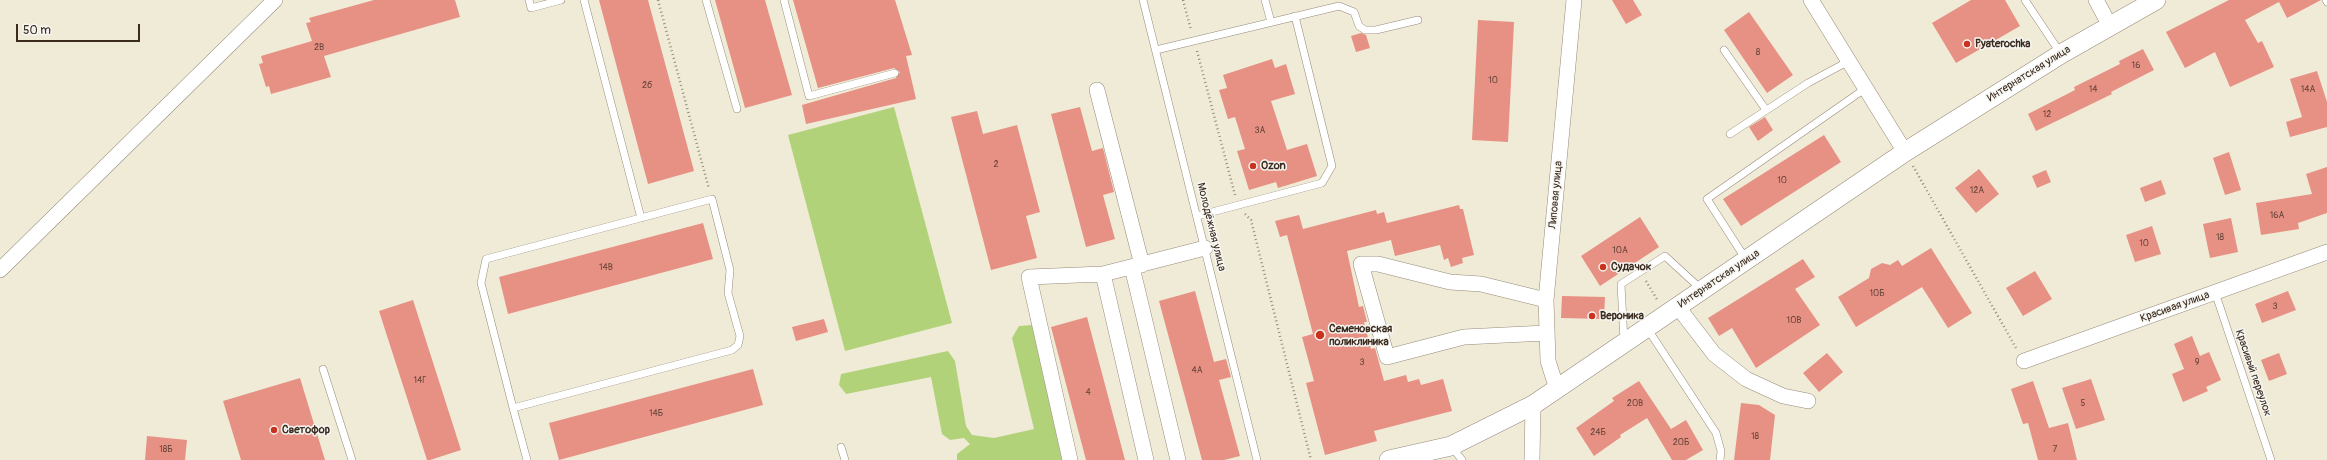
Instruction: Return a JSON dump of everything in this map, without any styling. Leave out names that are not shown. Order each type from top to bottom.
[{"type":"street","points":[[0,270],[275,0]]},
{"type":"street","name":"Липовая улица","points":[[1556,388],[1548,361],[1546,300],[1574,0]]},
{"type":"street","points":[[1811,0],[1905,152]]},
{"type":"street","points":[[2096,0],[2110,26]]},
{"type":"street","name":"Интернатская улица","points":[[1389,460],[1456,453],[1533,405],[1905,152],[2061,54],[2156,0]]},
{"type":"street","points":[[1098,90],[1178,460]]},
{"type":"street","points":[[1070,460],[1028,277],[1103,274],[1205,248]]},
{"type":"street","name":"Красивая улица","points":[[2024,361],[2327,252]]},
{"type":"street","points":[[1546,300],[1481,284],[1450,282],[1378,264],[1361,264],[1387,357],[1464,337],[1546,333]]},
{"type":"street","points":[[1103,274],[1146,460]]},
{"type":"street","points":[[1672,311],[1714,354],[1746,379],[1783,396],[1808,401]]},
{"type":"street","points":[[1532,460],[1533,405]]},
{"type":"lane","points":[[529,0],[531,8],[560,0]]},
{"type":"lane","points":[[584,0],[641,218]]},
{"type":"lane","points":[[706,0],[737,109]]},
{"type":"lane","points":[[784,0],[809,96],[895,73]]},
{"type":"lane","name":"Молодёжная улица","points":[[1143,0],[1257,460]]},
{"type":"lane","points":[[1266,0],[1271,22]]},
{"type":"lane","points":[[2025,0],[2061,54]]},
{"type":"lane","points":[[1156,50],[1295,16],[1338,3],[1354,12],[1359,26],[1365,30],[1376,30],[1418,20]]},
{"type":"lane","points":[[1197,216],[1322,183],[1332,166],[1295,16]]},
{"type":"lane","points":[[1724,50],[1766,110]]},
{"type":"lane","points":[[1730,134],[1808,83],[1849,61]]},
{"type":"lane","points":[[1747,260],[1707,199],[1866,88]]},
{"type":"lane","points":[[513,408],[732,350],[738,344],[740,336],[728,293],[730,270],[712,199],[486,259],[481,283],[513,408],[527,460]]},
{"type":"lane","points":[[1624,343],[1621,284],[1665,256],[1703,290]]},
{"type":"lane","name":"Красивый переулок","points":[[2215,292],[2271,460]]},
{"type":"lane","points":[[1647,327],[1716,433],[1721,450],[1720,460]]},
{"type":"lane","points":[[323,369],[352,460]]},
{"type":"lane","points":[[841,447],[845,460]]},
{"type":"path","points":[[658,0],[712,199]]},
{"type":"path","points":[[1183,0],[1238,206],[1251,220],[1311,460]]},
{"type":"path","points":[[1905,152],[2024,361]]},
{"type":"path","points":[[1641,272],[1672,311]]},
{"type":"green space","points":[[894,107],[952,323],[845,351],[788,135]]},
{"type":"green space","points":[[1032,325],[1062,460],[957,460],[957,454],[970,444],[964,438],[950,440],[942,434],[931,377],[846,394],[839,385],[841,374],[948,351],[955,361],[966,426],[972,435],[994,438],[1034,429],[1012,338],[1019,326]]},
{"type":"building","points":[[374,0],[455,0],[460,17],[324,56],[331,77],[271,94],[269,86],[266,87],[259,64],[263,63],[261,56],[312,41],[306,23],[311,22],[309,18]]},
{"type":"building","points":[[599,0],[648,0],[694,171],[648,184]]},
{"type":"building","points":[[715,0],[765,0],[792,95],[745,108]]},
{"type":"building","points":[[793,0],[895,0],[912,55],[906,56],[916,99],[806,124],[802,105],[896,78],[900,72],[894,68],[818,88]]},
{"type":"building","points":[[1612,0],[1633,0],[1642,15],[1626,24]]},
{"type":"building","name":"Pyaterochka","points":[[1971,0],[2005,0],[2020,26],[1956,63],[1932,23]]},
{"type":"building","points":[[2229,0],[2321,0],[2287,18],[2279,2],[2245,20],[2258,43],[2262,41],[2274,67],[2230,87],[2215,52],[2185,68],[2166,32]]},
{"type":"building","points":[[1749,12],[1793,75],[1767,93],[1724,30]]},
{"type":"building","points":[[1478,20],[1514,22],[1508,142],[1472,140]]},
{"type":"building","points":[[1361,33],[1366,35],[1370,48],[1356,52],[1351,36]]},
{"type":"building","points":[[2143,49],[2154,70],[2111,92],[2112,94],[2036,131],[2028,114],[2075,90],[2074,87],[2120,64],[2119,61]]},
{"type":"building","points":[[1272,59],[1275,68],[1286,64],[1295,94],[1271,101],[1287,150],[1307,144],[1317,176],[1278,188],[1276,182],[1249,190],[1237,151],[1245,149],[1235,117],[1228,119],[1219,90],[1227,88],[1223,75]]},
{"type":"building","points":[[2317,71],[2327,102],[2327,127],[2290,137],[2286,122],[2302,117],[2290,79]]},
{"type":"building","points":[[1080,107],[1092,151],[1103,148],[1114,192],[1103,195],[1115,239],[1086,247],[1051,114]]},
{"type":"building","points":[[977,111],[983,134],[1017,125],[1040,212],[1026,216],[1037,258],[991,270],[951,117]]},
{"type":"building","points":[[1765,117],[1773,130],[1758,141],[1749,127]]},
{"type":"building","points":[[1824,135],[1841,162],[1741,226],[1723,199]]},
{"type":"building","points":[[2229,152],[2241,190],[2225,195],[2213,158]]},
{"type":"building","points":[[2327,167],[2327,213],[2298,223],[2299,229],[2261,235],[2256,203],[2312,194],[2306,174]]},
{"type":"building","points":[[1979,169],[1999,194],[1976,213],[1955,188]]},
{"type":"building","points":[[2046,170],[2051,182],[2037,188],[2032,176]]},
{"type":"building","points":[[2161,180],[2166,194],[2145,202],[2140,188]]},
{"type":"building","points":[[1459,205],[1460,209],[1463,209],[1474,255],[1462,258],[1463,263],[1451,267],[1448,258],[1444,260],[1440,245],[1395,256],[1391,240],[1347,251],[1359,307],[1363,306],[1367,322],[1364,322],[1371,349],[1375,348],[1384,381],[1406,375],[1408,382],[1419,379],[1421,385],[1443,379],[1452,411],[1374,431],[1377,441],[1325,455],[1306,383],[1314,381],[1302,337],[1313,334],[1287,235],[1280,237],[1275,221],[1299,215],[1303,229],[1376,210],[1377,214],[1384,212],[1387,223]]},
{"type":"building","points":[[1640,217],[1659,247],[1600,286],[1581,256]]},
{"type":"building","points":[[2231,218],[2238,252],[2210,258],[2203,224]]},
{"type":"building","points":[[703,223],[713,259],[508,314],[499,277]]},
{"type":"building","points":[[2152,226],[2161,254],[2135,262],[2126,235]]},
{"type":"building","points":[[1931,248],[1972,313],[1948,328],[1922,287],[1856,327],[1838,297],[1869,278],[1871,269],[1882,263],[1890,265],[1898,260],[1902,266]]},
{"type":"building","points":[[1803,259],[1815,277],[1795,289],[1820,325],[1756,368],[1732,328],[1719,336],[1708,318]]},
{"type":"building","points":[[2035,271],[2052,299],[2023,316],[2006,288]]},
{"type":"building","points":[[1195,291],[1214,362],[1226,359],[1231,377],[1219,380],[1240,456],[1224,460],[1202,460],[1159,301]]},
{"type":"building","points":[[2288,291],[2296,310],[2262,323],[2255,304]]},
{"type":"building","points":[[1562,296],[1605,297],[1604,319],[1561,318]]},
{"type":"building","points":[[413,300],[461,450],[430,460],[427,460],[379,311]]},
{"type":"building","points":[[1087,317],[1125,460],[1086,460],[1051,327]]},
{"type":"building","points":[[824,319],[828,332],[796,341],[792,327]]},
{"type":"building","points":[[2192,336],[2200,356],[2209,352],[2221,380],[2206,387],[2208,391],[2183,402],[2172,374],[2184,369],[2174,344]]},
{"type":"building","points":[[1827,353],[1843,372],[1819,392],[1803,373]]},
{"type":"building","points":[[2279,353],[2287,374],[2269,381],[2261,360]]},
{"type":"building","points":[[753,369],[763,405],[559,460],[549,423]]},
{"type":"building","name":"Светофор","points":[[300,378],[325,460],[241,460],[223,401]]},
{"type":"building","points":[[2091,379],[2105,420],[2076,429],[2062,388]]},
{"type":"building","points":[[1639,381],[1671,429],[1686,420],[1703,450],[1686,460],[1672,460],[1647,418],[1620,435],[1621,437],[1594,456],[1576,428],[1614,401],[1612,398]]},
{"type":"building","points":[[2033,381],[2049,428],[2068,423],[2077,460],[2038,460],[2028,423],[2023,424],[2011,389]]},
{"type":"building","points":[[1741,403],[1759,405],[1775,415],[1770,460],[1734,460]]},
{"type":"building","points":[[147,436],[187,440],[185,460],[145,460]]},
{"type":"place","name":"Pyaterochka","points":[[1967,44]]},
{"type":"place","name":"Ozon","points":[[1253,166]]},
{"type":"place","name":"Судачок","points":[[1603,267]]},
{"type":"place","name":"Вероника","points":[[1592,316]]},
{"type":"place","name":"Семеновская поликлиника","points":[[1320,335]]},
{"type":"place","name":"Светофор","points":[[274,430]]}]
